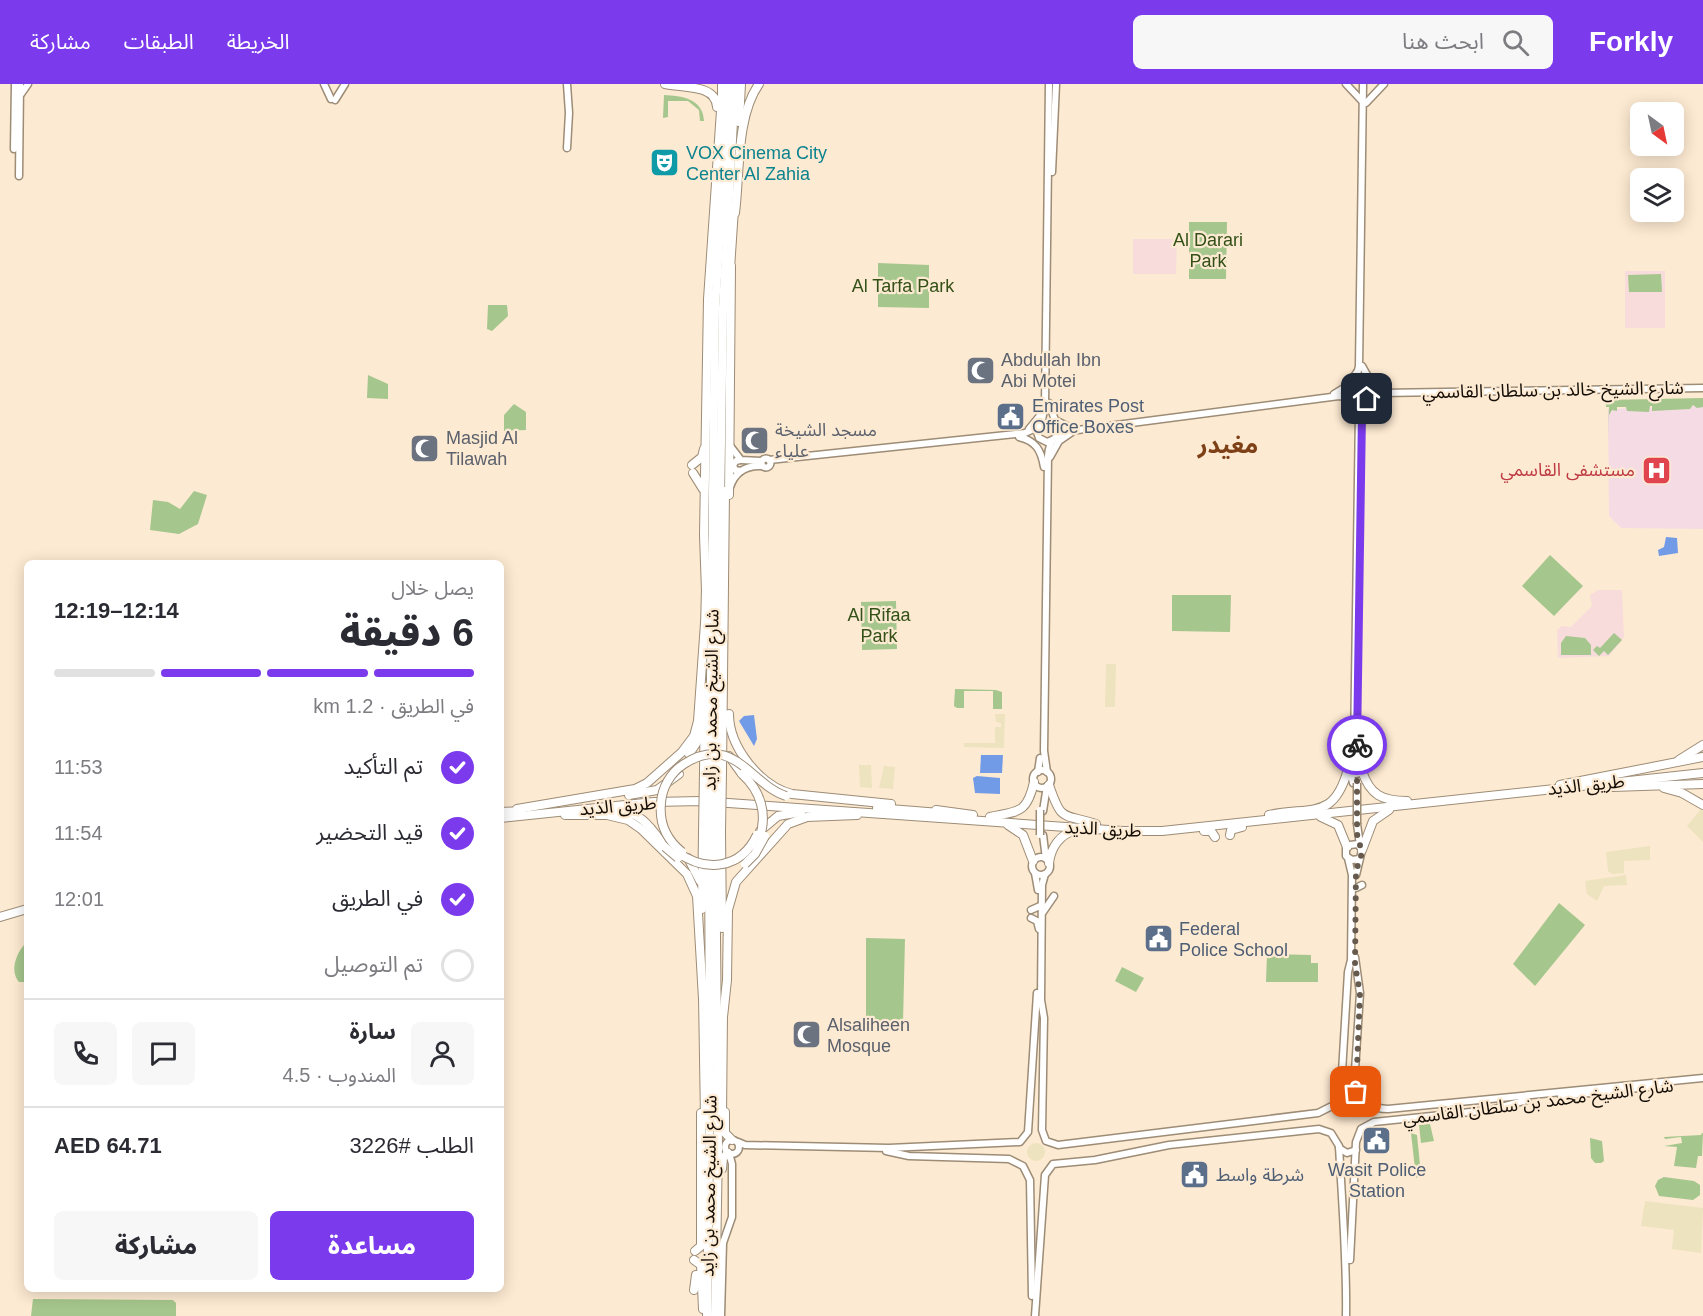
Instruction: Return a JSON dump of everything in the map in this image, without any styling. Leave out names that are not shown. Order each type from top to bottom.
[{"type":"highway","points":[[665,84],[701,87],[711,92],[717,101],[719,131]]},
{"type":"highway","points":[[722,84],[724,172]]},
{"type":"highway","name":"شارع الشيخ محمد بن زايد","points":[[713,772],[709,498],[715,308],[729,84]]},
{"type":"highway","name":"شارع الشيخ محمد بن زايد","points":[[705,1316],[713,772],[723,461],[723,342],[735,84]]},
{"type":"highway","points":[[723,342],[731,266],[741,84]]},
{"type":"highway","points":[[734,220],[742,135],[749,106],[759,84]]},
{"type":"highway","points":[[702,913],[712,832],[713,772],[705,690],[706,591],[704,578],[709,498],[708,299],[722,96]]},
{"type":"highway","points":[[573,815],[618,810],[634,814],[652,827],[665,848],[685,863],[706,870],[727,868],[747,856],[760,837],[763,814],[756,790],[727,753],[724,715],[731,266]]},
{"type":"highway","points":[[707,430],[703,455],[693,469],[709,498]]},
{"type":"highway","points":[[723,461],[727,531]]},
{"type":"highway","points":[[725,622],[729,729],[732,740],[741,756],[769,782],[787,792],[973,815]]},
{"type":"highway","points":[[504,812],[641,787],[688,744],[698,721],[705,623]]},
{"type":"highway","points":[[705,690],[700,733],[689,754],[666,776],[658,796],[658,822],[670,846],[695,863],[719,865],[739,858],[768,822],[789,812],[853,815]]},
{"type":"highway","points":[[713,772],[724,715]]},
{"type":"highway","points":[[1657,767],[1682,759],[1703,745]]},
{"type":"highway","points":[[709,1148],[706,1138],[702,913],[698,875],[666,832],[660,807],[668,781],[679,768],[689,761],[715,755],[734,760],[751,770],[771,789],[786,796],[891,804]]},
{"type":"highway","points":[[1557,787],[1703,757]]},
{"type":"highway","points":[[569,801],[657,790],[698,762],[720,760],[741,767],[753,776],[765,798],[768,821],[763,842],[736,874],[727,893],[722,928]]},
{"type":"highway","points":[[1230,835],[1233,829],[1328,806],[1338,796],[1349,771]]},
{"type":"highway","name":"طريق الذيد","points":[[504,818],[677,801],[1176,830],[1703,771]]},
{"type":"highway","points":[[1361,772],[1376,795],[1389,801],[1410,803]]},
{"type":"highway","points":[[990,819],[1021,810],[1035,784]]},
{"type":"highway","points":[[1557,787],[1703,784]]},
{"type":"highway","points":[[1048,785],[1063,815],[1096,827]]},
{"type":"highway","points":[[1647,786],[1676,791],[1703,806]]},
{"type":"highway","name":"طريق الذيد","points":[[504,812],[679,797],[973,815],[990,819]]},
{"type":"highway","points":[[1361,848],[1376,818],[1388,810],[1410,803]]},
{"type":"highway","points":[[723,1017],[727,980],[728,910],[736,882],[788,824],[807,817],[894,815]]},
{"type":"highway","points":[[504,818],[612,816],[633,823],[690,879],[697,896],[703,999]]},
{"type":"highway","points":[[1267,819],[1325,818],[1341,829],[1348,846]]},
{"type":"highway","points":[[990,819],[1020,831],[1035,860]]},
{"type":"highway","name":"طريق الذيد","points":[[1096,827],[1162,826],[1267,819]]},
{"type":"highway","points":[[1048,861],[1054,847],[1065,834],[1096,827]]},
{"type":"highway","points":[[1176,830],[1212,831],[1215,837]]},
{"type":"highway","points":[[712,832],[722,928],[725,1131],[735,1141]]},
{"type":"highway","name":"شارع الشيخ محمد بن زايد","points":[[712,832],[718,1148],[715,1316]]},
{"type":"highway","points":[[0,919],[24,912]]},
{"type":"highway","points":[[695,1251],[701,1246],[701,1105],[704,1073]]},
{"type":"highway","points":[[718,1148],[724,1092]]},
{"type":"highway","points":[[717,1197],[723,1158],[733,1152]]},
{"type":"highway","points":[[694,1260],[700,1264],[705,1316]]},
{"type":"highway","points":[[694,1290],[696,1275],[701,1275]]},
{"type":"main road","points":[[7,84],[17,100]]},
{"type":"main road","points":[[15,84],[17,100],[16,176]]},
{"type":"main road","points":[[17,100],[20,84]]},
{"type":"main road","points":[[17,100],[28,84]]},
{"type":"main road","points":[[324,84],[333,100],[345,84]]},
{"type":"main road","points":[[567,84],[569,99],[567,148]]},
{"type":"main road","points":[[1041,84],[1049,101]]},
{"type":"main road","points":[[1042,811],[1035,784],[1041,754],[1046,467],[1048,449],[1054,438],[1047,404],[1046,334],[1049,101],[1053,84]]},
{"type":"main road","points":[[1053,84],[1056,104]]},
{"type":"main road","points":[[1053,84],[1054,127]]},
{"type":"main road","points":[[1033,1316],[1030,1183],[1023,1166],[1009,1159],[909,1156],[888,1151],[770,1149],[733,1152],[725,1145],[735,1141],[745,1145],[889,1148],[1015,1143],[1023,1140],[1028,1132],[1039,914],[1039,885],[1032,866],[1041,835],[1042,811],[1051,779],[1047,772],[1046,467],[1040,439],[1040,426],[1047,404],[1054,127],[1056,104],[1062,84]]},
{"type":"main road","points":[[1346,84],[1364,102],[1365,166],[1361,308],[1363,320],[1361,366],[1354,386],[1354,399],[1360,419]]},
{"type":"main road","points":[[1041,835],[1048,861],[1045,874],[1048,890],[1039,914],[1041,1000],[1044,1015],[1042,1132],[1045,1139],[1058,1145],[1185,1131],[1323,1112],[1334,1105],[1340,1095],[1348,972],[1353,964],[1361,848],[1355,824],[1355,783],[1349,771],[1354,748],[1356,692],[1360,419],[1367,398],[1367,385],[1361,366],[1362,159],[1365,84]]},
{"type":"main road","points":[[1364,102],[1384,84]]},
{"type":"main road","points":[[1362,159],[1365,166]]},
{"type":"main road","points":[[1048,194],[1051,207]]},
{"type":"main road","points":[[1046,334],[1050,344]]},
{"type":"main road","points":[[1360,419],[1370,403],[1388,391],[1371,382],[1361,366]]},
{"type":"main road","points":[[1334,395],[1350,382],[1361,366]]},
{"type":"main road","name":"شارع الشيخ خالد بن سلطان القاسمي","points":[[1354,386],[1367,385],[1388,391],[1596,390],[1703,386]]},
{"type":"main road","points":[[769,463],[962,444],[1019,435],[1040,426],[1076,428],[1150,421],[1334,395],[1354,386]]},
{"type":"main road","points":[[1596,390],[1604,386]]},
{"type":"main road","name":"شارع الشيخ خالد بن سلطان القاسمي","points":[[1334,395],[1354,399],[1367,398],[1388,391],[1703,386]]},
{"type":"main road","points":[[1334,395],[1351,402],[1360,419]]},
{"type":"main road","points":[[1047,404],[1057,423],[1076,428]]},
{"type":"main road","points":[[1019,435],[1037,422],[1047,404]]},
{"type":"main road","points":[[741,471],[735,470],[733,465],[735,461],[762,463],[766,468],[769,463],[827,454],[970,439],[1019,435],[1040,439],[1054,438],[1076,428],[1253,406]]},
{"type":"main road","points":[[1150,421],[1158,416]]},
{"type":"main road","points":[[1046,467],[1057,444],[1076,428]]},
{"type":"main road","points":[[1019,435],[1038,447],[1046,467]]},
{"type":"main road","points":[[962,444],[970,439]]},
{"type":"main road","points":[[729,441],[734,453],[741,460]]},
{"type":"main road","points":[[922,448],[932,443]]},
{"type":"main road","points":[[820,458],[827,454]]},
{"type":"main road","points":[[729,497],[732,482],[741,471],[762,463]]},
{"type":"main road","points":[[1043,585],[1046,595]]},
{"type":"main road","points":[[1042,659],[1046,669]]},
{"type":"main road","points":[[1355,783],[1364,764],[1358,747],[1356,692]]},
{"type":"main road","points":[[1350,758],[1360,758]]},
{"type":"main road","points":[[1349,771],[1361,772]]},
{"type":"main road","points":[[1038,772],[1047,772]]},
{"type":"main road","points":[[1035,784],[1048,785]]},
{"type":"main road","points":[[1340,1095],[1357,1093],[1354,1085],[1360,993],[1353,964],[1352,868],[1346,854],[1355,824]]},
{"type":"main road","points":[[1348,846],[1361,848]]},
{"type":"main road","points":[[1348,858],[1359,859]]},
{"type":"main road","points":[[1035,860],[1048,861]]},
{"type":"main road","points":[[1035,873],[1045,874]]},
{"type":"main road","points":[[1031,918],[1039,914],[1048,890]]},
{"type":"main road","points":[[1345,901],[1352,897]]},
{"type":"main road","points":[[1345,910],[1352,914]]},
{"type":"main road","name":"شارع الشيخ محمد بن سلطان القاسمي","points":[[1357,1093],[1369,1105],[1382,1109],[1446,1101],[1703,1079]]},
{"type":"main road","name":"شارع الشيخ محمد بن سلطان القاسمي","points":[[1356,1150],[1360,1131],[1371,1123],[1487,1110],[1703,1079]]},
{"type":"main road","points":[[1579,1087],[1589,1089]]},
{"type":"main road","points":[[1617,1090],[1631,1095]]},
{"type":"main road","points":[[1271,1119],[1275,1126],[1272,1134]]},
{"type":"main road","points":[[1034,1289],[1040,1278],[1047,1170],[1056,1162],[1095,1160],[1185,1143],[1322,1129],[1335,1137],[1339,1148],[1343,1239],[1349,1253]]},
{"type":"main road","points":[[1185,1131],[1182,1137],[1185,1143]]},
{"type":"main road","points":[[722,1316],[722,1246],[732,1218],[732,1164],[735,1141]]},
{"type":"main road","points":[[770,1149],[778,1146]]},
{"type":"main road","points":[[1339,1148],[1347,1153],[1356,1150],[1349,1253],[1348,1316]]},
{"type":"main road","points":[[1030,1183],[1037,1186],[1045,1183]]},
{"type":"shaded area","points":[[1133,239],[1177,239],[1176,274],[1133,274]]},
{"type":"shaded area","points":[[1625,271],[1665,271],[1665,328],[1625,328]]},
{"type":"shaded area","name":"مستشفى القاسمي","points":[[1703,406],[1703,529],[1621,528],[1609,516],[1608,409]]},
{"type":"shaded area","points":[[1598,590],[1622,590],[1624,637],[1609,656],[1558,658],[1557,630],[1562,626],[1571,627],[1592,606],[1590,595]]},
{"type":"green space","points":[[664,95],[677,96],[695,103],[703,113],[704,121],[700,121],[699,110],[688,101],[668,101],[668,117],[663,118]]},
{"type":"green space","name":"Al Darari Park","points":[[1189,222],[1227,222],[1226,279],[1189,279]]},
{"type":"green space","name":"Al Tarfa Park","points":[[878,263],[929,265],[929,308],[878,307]]},
{"type":"green space","points":[[1661,274],[1662,292],[1629,292],[1628,275]]},
{"type":"green space","points":[[488,305],[507,305],[508,316],[492,331],[487,329]]},
{"type":"green space","points":[[368,375],[388,384],[388,399],[367,398]]},
{"type":"green space","points":[[1703,398],[1703,407],[1697,408],[1693,405],[1690,409],[1652,411],[1652,406],[1650,406],[1649,412],[1627,411],[1626,407],[1617,407],[1617,411],[1612,410],[1609,415],[1608,437],[1609,407],[1606,407],[1606,400]]},
{"type":"green space","points":[[514,404],[526,412],[526,430],[504,431],[504,415]]},
{"type":"green space","points":[[194,491],[207,495],[198,524],[179,534],[150,530],[153,500],[168,502],[180,509]]},
{"type":"green space","points":[[1550,555],[1583,586],[1554,616],[1522,586]]},
{"type":"green space","points":[[1172,595],[1231,595],[1230,632],[1172,631]]},
{"type":"green space","name":"Al Rifaa Park","points":[[896,601],[897,649],[862,650],[861,602]]},
{"type":"green space","points":[[1614,633],[1622,640],[1608,655],[1604,651],[1599,656],[1593,650],[1597,646],[1600,648]]},
{"type":"green space","points":[[1566,636],[1585,638],[1591,645],[1591,655],[1561,655],[1561,643]]},
{"type":"green space","points":[[955,689],[996,690],[1002,692],[1002,709],[993,709],[993,691],[964,691],[964,708],[957,708],[954,706]]},
{"type":"green space","points":[[1559,903],[1585,925],[1535,986],[1513,964]]},
{"type":"green space","points":[[866,938],[905,939],[903,1023],[866,1022]]},
{"type":"green space","points":[[24,945],[24,982],[19,982],[14,966]]},
{"type":"green space","points":[[1267,954],[1311,955],[1311,963],[1318,963],[1318,982],[1266,982]]},
{"type":"green space","points":[[1122,967],[1144,978],[1136,992],[1115,981]]},
{"type":"green space","points":[[1430,1124],[1434,1141],[1421,1143],[1419,1125]]},
{"type":"green space","points":[[1411,1133],[1417,1135],[1421,1175],[1416,1178]]},
{"type":"green space","points":[[1702,1133],[1702,1156],[1698,1156],[1696,1168],[1674,1166],[1677,1147],[1664,1146],[1682,1143],[1681,1137],[1665,1139],[1664,1137],[1701,1135]]},
{"type":"green space","points":[[1590,1138],[1602,1141],[1604,1161],[1601,1163],[1595,1163],[1591,1158]]},
{"type":"green space","points":[[1664,1177],[1694,1181],[1700,1185],[1700,1195],[1693,1200],[1659,1196],[1655,1186],[1658,1180]]},
{"type":"green space","points":[[33,1299],[173,1300],[176,1303],[176,1316],[31,1316]]},
{"type":"sand","points":[[1106,664],[1116,664],[1115,707],[1105,707]]},
{"type":"sand","points":[[995,714],[1005,714],[1004,748],[964,747],[964,743],[995,743],[995,727],[1001,727],[1001,723],[996,722]]},
{"type":"sand","points":[[859,765],[871,765],[872,788],[860,787]]},
{"type":"sand","points":[[884,766],[895,767],[893,789],[879,788]]},
{"type":"sand","points":[[1701,809],[1703,811],[1703,842],[1687,826]]},
{"type":"sand","points":[[1650,846],[1650,860],[1624,861],[1624,873],[1612,874],[1608,871],[1606,852]]},
{"type":"sand","points":[[1626,875],[1627,885],[1604,886],[1597,901],[1587,894],[1585,881]]},
{"type":"sand","points":[[1036,1143],[1042,1146],[1045,1152],[1042,1158],[1036,1161],[1030,1158],[1027,1152],[1030,1146]]},
{"type":"sand","points":[[1645,1201],[1703,1208],[1701,1253],[1672,1249],[1674,1230],[1641,1226]]},
{"type":"water","points":[[1666,537],[1677,538],[1678,553],[1659,556],[1658,550],[1664,547]]},
{"type":"water","points":[[754,715],[757,739],[754,746],[739,721],[744,716]]},
{"type":"water","points":[[981,755],[1003,755],[1002,773],[980,773]]},
{"type":"water","points":[[977,776],[1000,778],[1000,794],[975,793],[973,778]]},
{"type":"way so far","points":[[1356,1092],[1354,1085],[1360,999],[1359,976],[1355,965],[1356,871],[1357,862],[1362,855],[1357,834],[1357,781],[1364,766],[1357,745]]},
{"type":"place","name":"VOX Cinema City Center Al Zahia","points":[[665,163]]},
{"type":"place","name":"Abdullah Ibn Abi Motei","points":[[980,370]]},
{"type":"place","name":"Emirates Post Office Boxes","points":[[1011,416]]},
{"type":"place","name":"مسجد الشيخة علياء","points":[[754,440]]},
{"type":"place","name":"Masjid Al Tilawah","points":[[425,448]]},
{"type":"place","name":"مستشفى القاسمي","points":[[1656,470]]},
{"type":"place","name":"Federal Police School","points":[[1158,939]]},
{"type":"place","name":"Alsaliheen Mosque","points":[[806,1035]]},
{"type":"place","name":"Wasit Police Station","points":[[1377,1141]]},
{"type":"place","name":"شرطة واسط","points":[[1195,1175]]},
{"type":"district","name":"مغيدر","points":[[1228,444]]},
{"type":"route","points":[[1357,745],[1362,413],[1367,399]]}]
